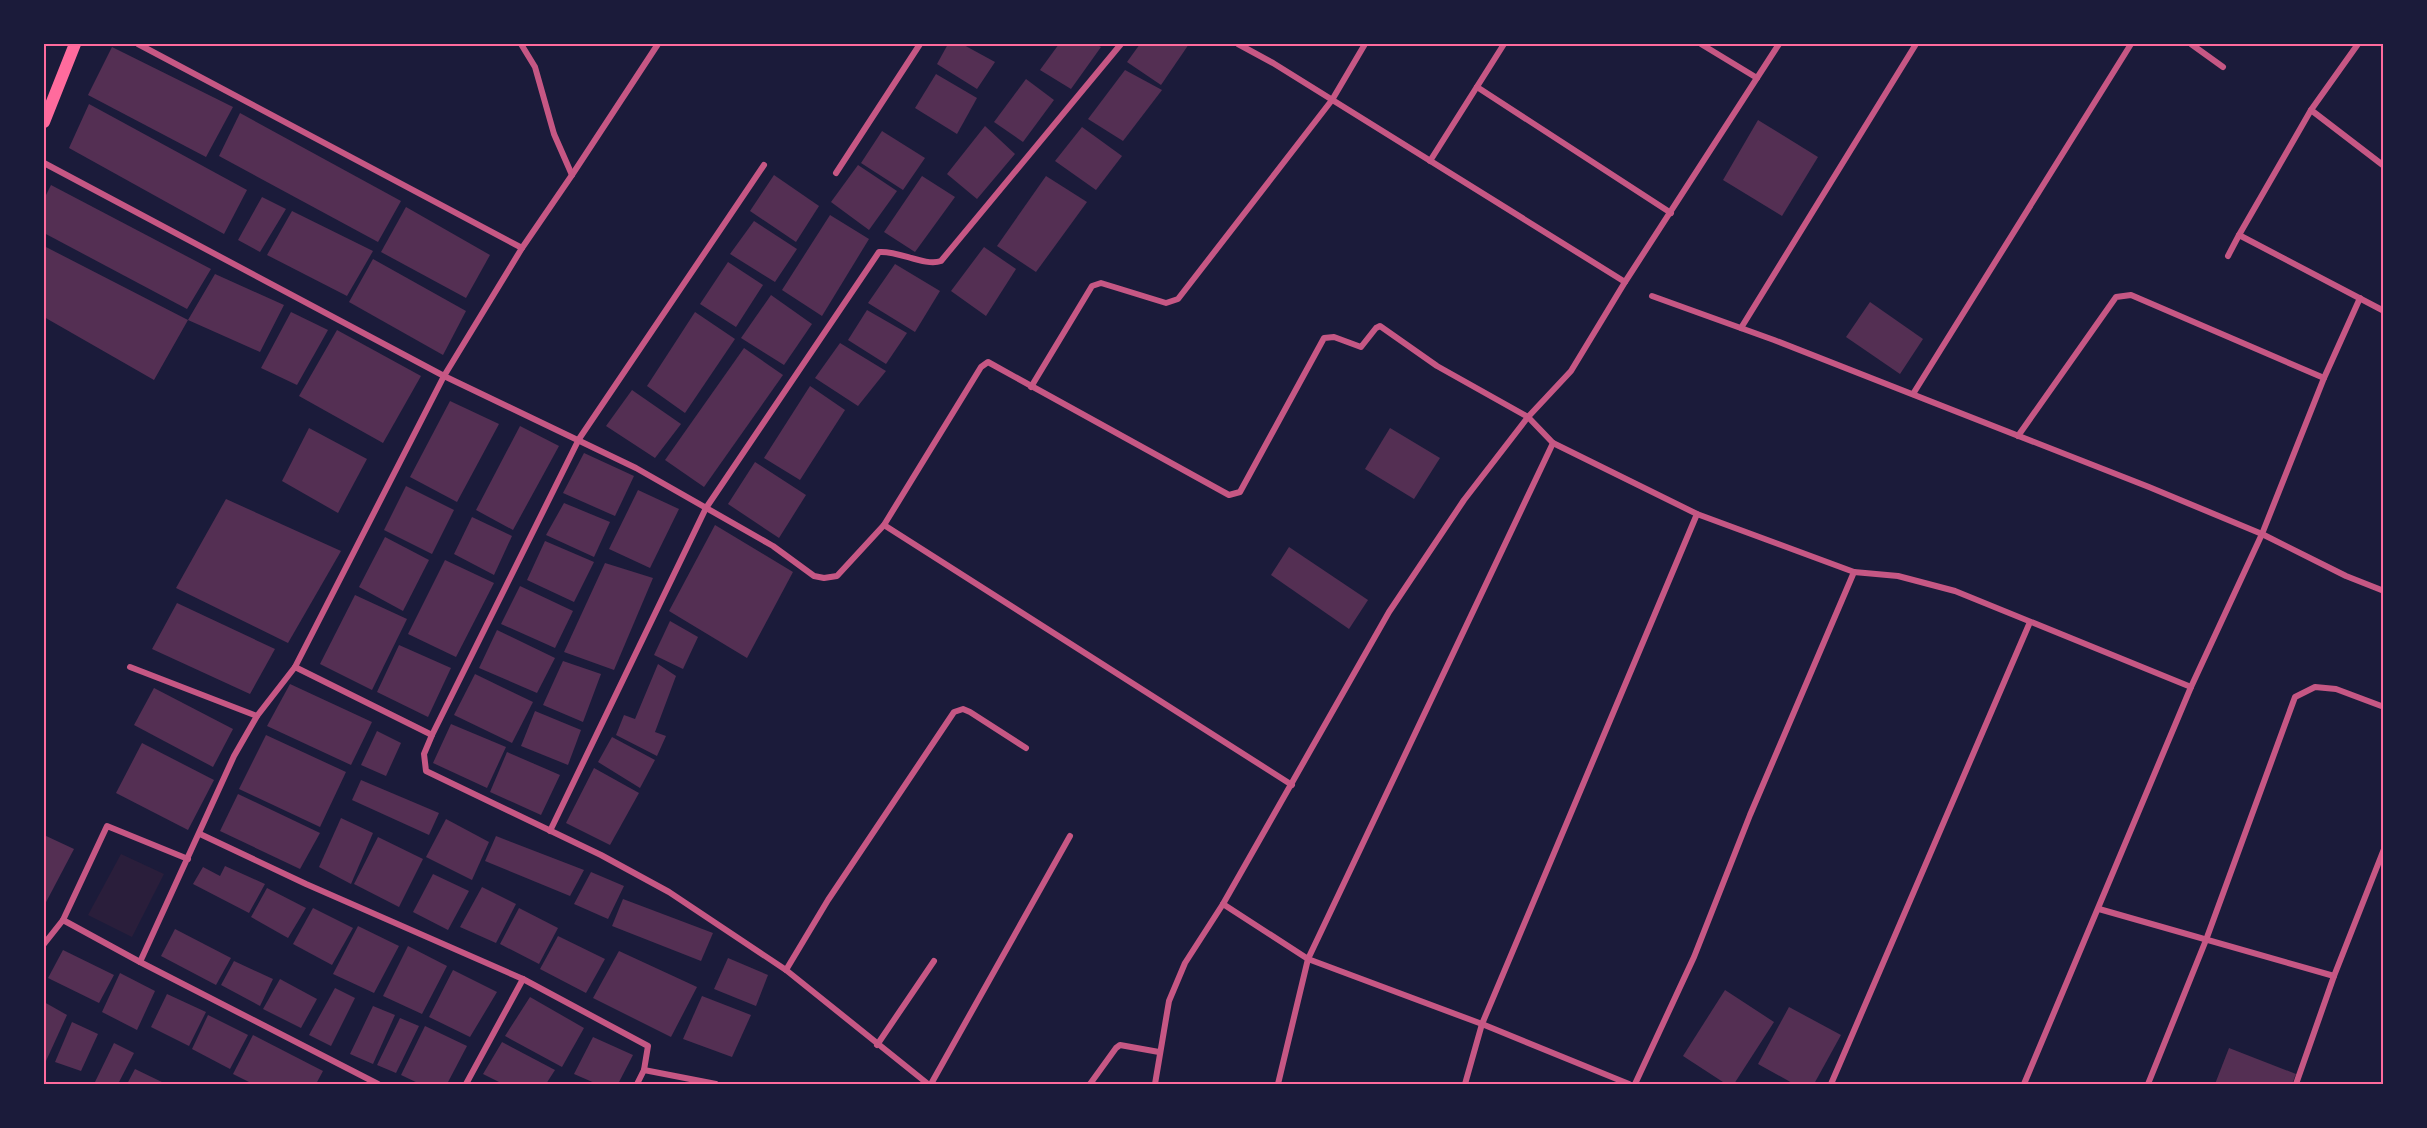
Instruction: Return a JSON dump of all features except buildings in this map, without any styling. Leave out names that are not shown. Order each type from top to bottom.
[{"type":"main road","points":[[44,122],[75,44]]},
{"type":"street","points":[[138,44],[522,248]]},
{"type":"street","points":[[521,44],[535,67],[554,134],[572,175]]},
{"type":"street","points":[[140,962],[234,756],[257,716],[295,667],[444,376],[522,248],[658,44]]},
{"type":"street","points":[[836,173],[920,44]]},
{"type":"street","points":[[550,831],[706,508],[879,252],[891,252],[933,262],[941,261],[1121,44]]},
{"type":"street","points":[[1238,44],[1625,282]]},
{"type":"street","points":[[1031,387],[1092,286],[1101,283],[1166,303],[1178,299],[1332,100],[1365,44]]},
{"type":"street","points":[[1430,161],[1504,44]]},
{"type":"street","points":[[1701,44],[1757,78]]},
{"type":"street","points":[[1155,1084],[1169,1001],[1185,963],[1223,904],[1389,612],[1464,500],[1528,417],[1571,371],[1625,282],[1779,44]]},
{"type":"street","points":[[1741,328],[1916,44]]},
{"type":"street","points":[[1913,394],[2131,44]]},
{"type":"street","points":[[2191,44],[2223,67]]},
{"type":"street","points":[[2228,256],[2311,110],[2358,44]]},
{"type":"street","points":[[1477,87],[1671,213]]},
{"type":"street","points":[[2311,110],[2384,166]]},
{"type":"street","points":[[44,163],[444,376],[636,468],[773,546],[814,576],[824,579],[837,576],[884,525],[981,367],[988,362],[996,364],[1031,387],[1229,495],[1240,492],[1324,338],[1329,336],[1361,347],[1376,328],[1384,327],[1437,366],[1528,417],[1553,443],[1697,513],[1854,572],[1898,576],[1955,591],[2191,687]]},
{"type":"street","points":[[764,165],[579,439],[432,735],[424,753],[426,771],[669,891],[786,970],[877,1046],[930,1084],[1070,836]]},
{"type":"street","points":[[2239,235],[2384,311]]},
{"type":"street","points":[[2018,436],[2116,297],[2124,295],[2324,378]]},
{"type":"street","points":[[1652,296],[1913,394],[2262,534],[2346,576],[2384,591]]},
{"type":"street","points":[[2024,1084],[2100,909],[2191,687],[2262,534],[2324,378],[2360,298]]},
{"type":"street","points":[[1278,1084],[1308,959],[1553,443]]},
{"type":"street","points":[[1465,1084],[1482,1024],[1697,513]]},
{"type":"street","points":[[884,525],[1292,785]]},
{"type":"street","points":[[1635,1084],[1694,957],[1750,815],[1854,572]]},
{"type":"street","points":[[1831,1084],[2030,622]]},
{"type":"street","points":[[130,667],[257,716]]},
{"type":"street","points":[[295,667],[432,735]]},
{"type":"street","points":[[2148,1084],[2206,940],[2295,697],[2315,687],[2336,688],[2384,707]]},
{"type":"street","points":[[786,970],[828,900],[954,712],[963,709],[970,712],[1026,748]]},
{"type":"street","points":[[44,944],[63,920],[107,826],[188,860]]},
{"type":"street","points":[[200,834],[306,884],[523,979],[648,1046],[644,1070],[637,1084]]},
{"type":"street","points":[[2296,1084],[2334,975],[2384,849]]},
{"type":"street","points":[[1223,904],[1308,959],[1482,1024],[1629,1084]]},
{"type":"street","points":[[2100,909],[2334,975]]},
{"type":"street","points":[[63,920],[378,1084]]},
{"type":"street","points":[[877,1046],[934,961]]},
{"type":"street","points":[[466,1084],[523,979]]},
{"type":"street","points":[[1090,1084],[1120,1045],[1159,1052]]},
{"type":"street","points":[[644,1070],[716,1084]]},
{"type":"shaded area","points":[[121,854],[164,874],[132,937],[88,915]]}]
